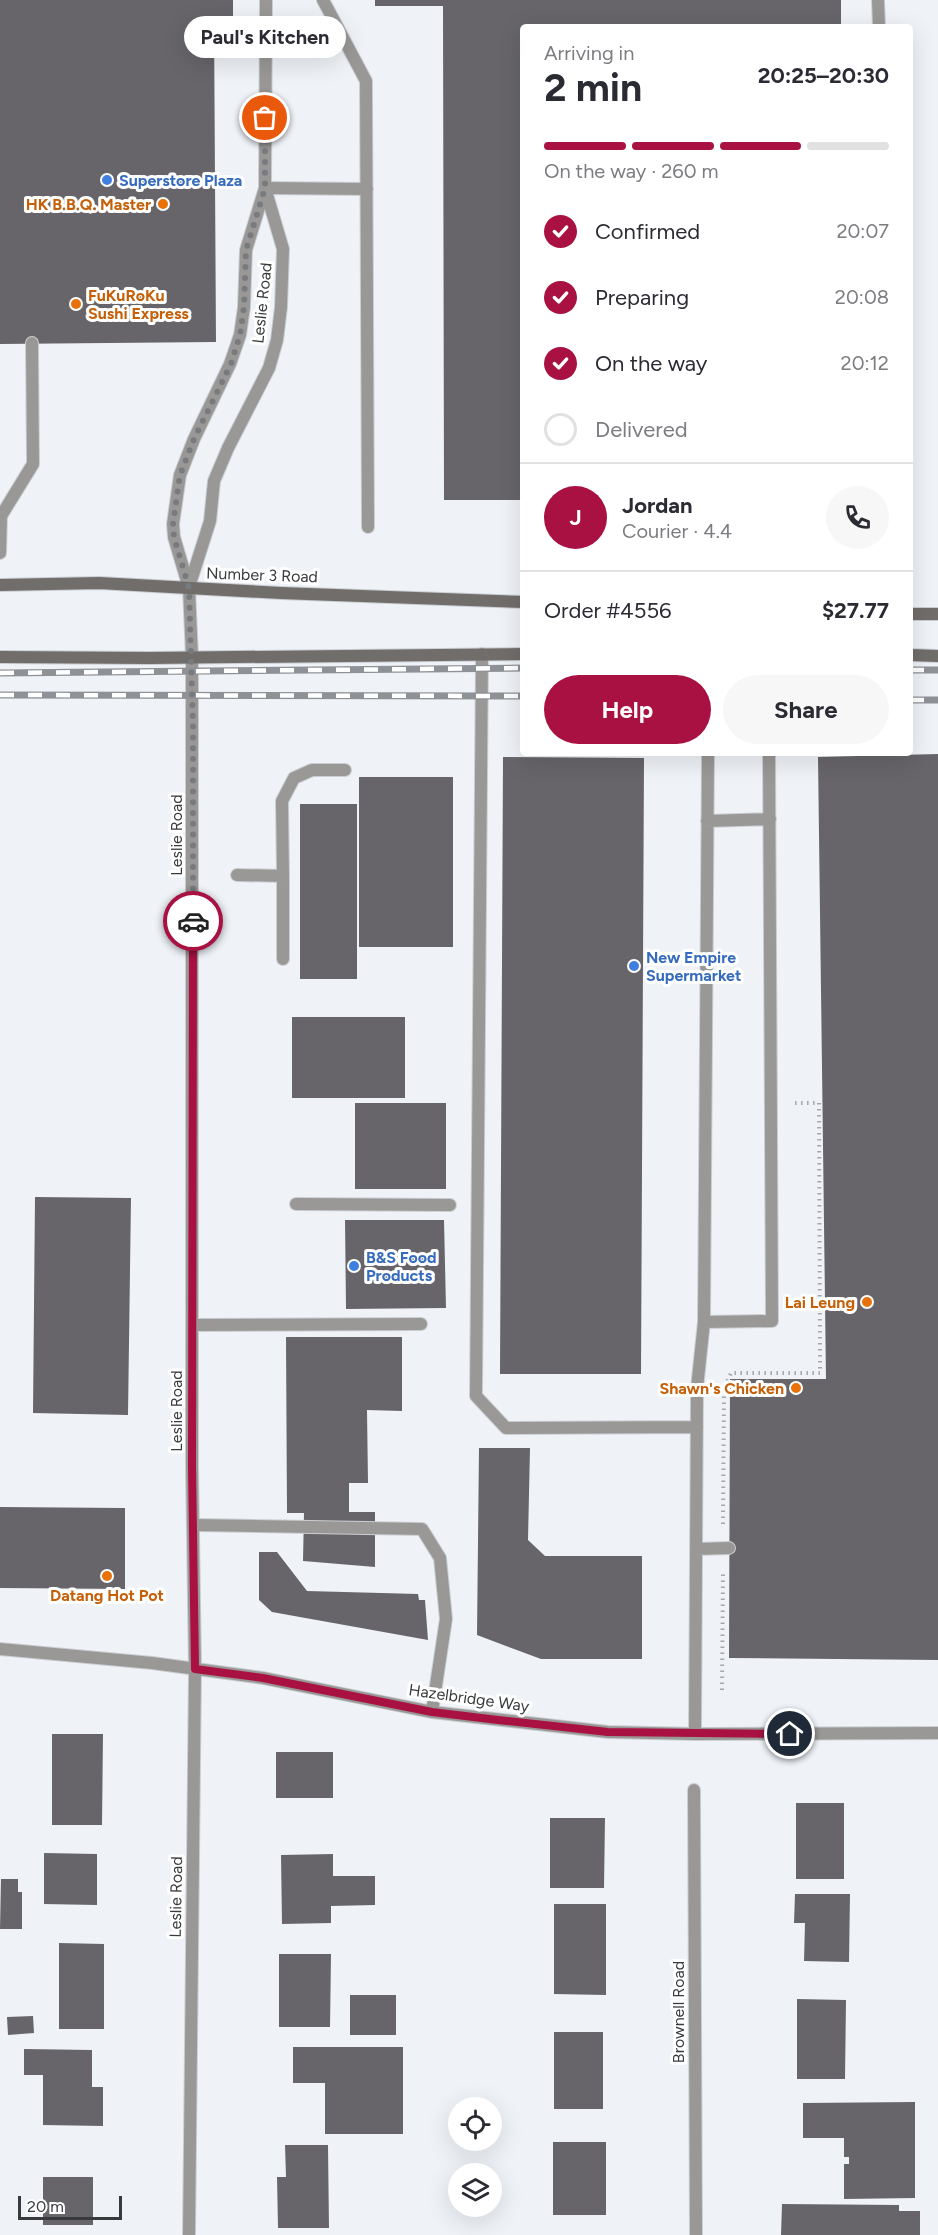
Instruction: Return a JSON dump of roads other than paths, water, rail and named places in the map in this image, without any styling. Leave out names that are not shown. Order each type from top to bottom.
[{"type":"main road","name":"Number 3 Road","points":[[0,585],[99,584],[520,602]]},
{"type":"main road","points":[[913,614],[938,614]]},
{"type":"main road","points":[[0,657],[520,654]]},
{"type":"main road","points":[[913,655],[938,656]]},
{"type":"street","name":"Leslie Road","points":[[189,2235],[195,1669],[192,1325],[192,657],[189,588],[174,537],[173,524],[180,475],[194,439],[231,364],[240,335],[244,307],[246,250],[265,188],[266,0]]},
{"type":"street","points":[[322,0],[366,81],[368,527]]},
{"type":"street","points":[[878,0],[879,24]]},
{"type":"street","name":"Leslie Road","points":[[189,588],[210,521],[214,481],[228,448],[269,368],[277,340],[281,307],[283,249],[265,188]]},
{"type":"street","points":[[265,188],[367,189]]},
{"type":"street","points":[[0,553],[1,516],[33,464],[32,343]]},
{"type":"street","points":[[482,654],[476,1396],[506,1428],[697,1427]]},
{"type":"street","points":[[695,1734],[697,1388],[704,1322],[708,756]]},
{"type":"street","points":[[704,1322],[772,1321],[769,756]]},
{"type":"street","points":[[283,959],[282,801],[294,778],[312,770],[345,770]]},
{"type":"street","points":[[707,821],[770,819]]},
{"type":"street","points":[[237,875],[283,876]]},
{"type":"street","points":[[296,1204],[450,1204]]},
{"type":"street","points":[[192,1325],[421,1324]]},
{"type":"street","points":[[194,1525],[422,1529],[440,1558],[446,1619],[432,1712]]},
{"type":"street","points":[[696,1549],[726,1548]]},
{"type":"street","name":"Hazelbridge Way","points":[[0,1648],[263,1678],[432,1712],[608,1732],[938,1733]]},
{"type":"street","name":"Brownell Road","points":[[694,1790],[696,2235]]},
{"type":"railway","points":[[0,673],[520,668]]},
{"type":"railway","points":[[913,670],[938,670]]},
{"type":"railway","points":[[0,695],[520,696]]},
{"type":"railway","points":[[913,700],[938,700]]},
{"type":"place","name":"Paul's Kitchen","points":[[265,118]]},
{"type":"place","name":"Superstore Plaza","points":[[107,180]]},
{"type":"place","name":"HK B.B.Q. Master","points":[[163,204]]},
{"type":"place","name":"FuKuRoKu Sushi Express","points":[[76,304]]},
{"type":"place","name":"New Empire Supermarket","points":[[634,966]]},
{"type":"place","name":"B&S Food Products","points":[[354,1266]]},
{"type":"place","name":"Lai Leung","points":[[867,1302]]},
{"type":"place","name":"Shawn's Chicken","points":[[796,1388]]},
{"type":"place","name":"Datang Hot Pot","points":[[107,1576]]}]
